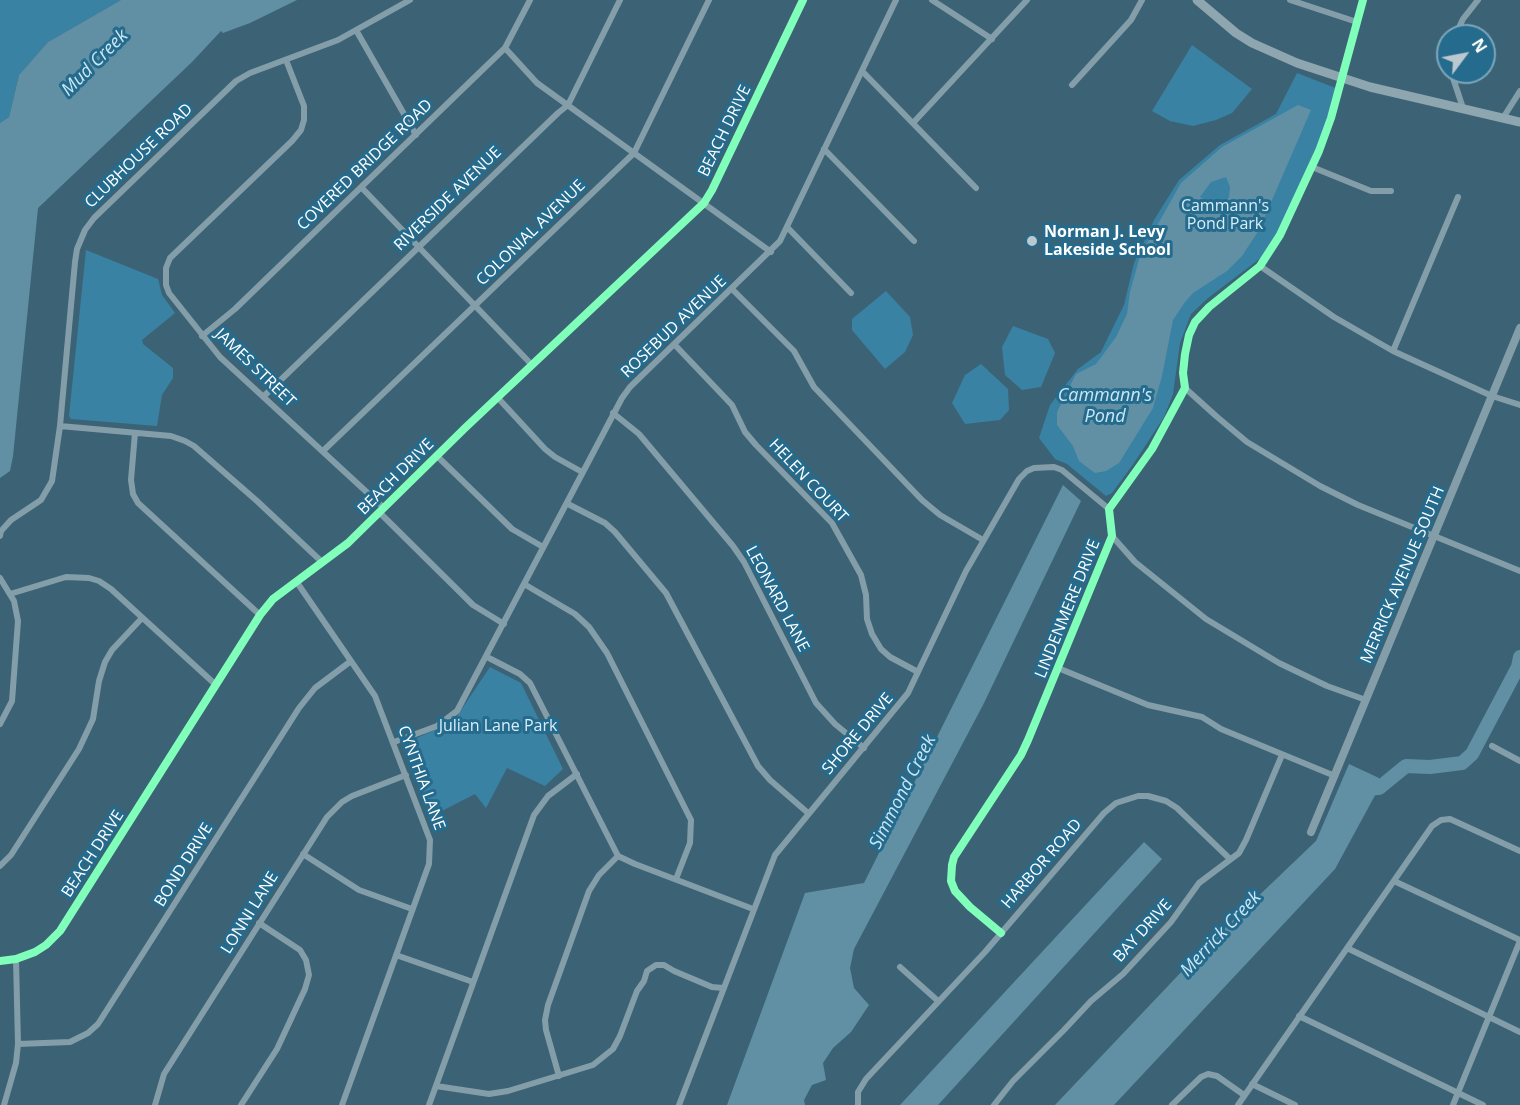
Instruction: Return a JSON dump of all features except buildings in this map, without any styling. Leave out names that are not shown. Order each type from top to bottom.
[{"type":"main road","points":[[1197,0],[1214,16],[1252,43],[1288,60],[1402,95],[1520,122]]},
{"type":"street","name":"CLUBHOUSE ROAD","points":[[0,536],[0,531],[10,520],[41,500],[48,491],[55,472],[75,262],[77,249],[85,230],[99,212],[232,85],[250,74],[338,40],[410,0]]},
{"type":"street","name":"COVERED BRIDGE ROAD","points":[[202,336],[235,309],[505,48],[530,0]]},
{"type":"street","name":"RIVERSIDE AVENUE","points":[[264,396],[568,105],[621,0]]},
{"type":"street","name":"COLONIAL AVENUE","points":[[323,452],[634,153],[710,0]]},
{"type":"street","name":"BEACH DRIVE","points":[[0,961],[16,959],[40,949],[60,931],[260,615],[273,599],[348,543],[704,203],[803,0]]},
{"type":"street","name":"ROSEBUD AVENUE","points":[[394,742],[437,726],[452,717],[462,704],[543,547],[568,504],[613,413],[630,387],[780,241],[896,0]]},
{"type":"street","points":[[932,0],[992,39]]},
{"type":"street","points":[[914,123],[1028,0]]},
{"type":"street","points":[[1072,85],[1131,20],[1142,0]]},
{"type":"street","points":[[1290,0],[1357,22]]},
{"type":"street","points":[[1109,509],[1152,449],[1185,388],[1183,373],[1185,354],[1189,335],[1195,322],[1209,307],[1260,266],[1280,235],[1312,167],[1331,118],[1364,0]]},
{"type":"street","points":[[1461,24],[1478,0]]},
{"type":"street","points":[[356,30],[416,135]]},
{"type":"street","points":[[505,48],[529,75],[568,105],[771,252]]},
{"type":"street","name":"JAMES STREET","points":[[286,60],[304,106],[304,120],[300,130],[292,141],[170,258],[165,279],[169,293],[220,357],[264,396],[382,510],[472,605],[504,624]]},
{"type":"street","points":[[862,71],[976,188]]},
{"type":"street","points":[[1455,84],[1463,108]]},
{"type":"street","points":[[1503,118],[1520,91]]},
{"type":"street","points":[[824,149],[914,241]]},
{"type":"street","points":[[1312,167],[1371,191],[1391,191]]},
{"type":"street","points":[[362,188],[532,365]]},
{"type":"street","points":[[1393,351],[1458,197]]},
{"type":"street","points":[[787,227],[851,293]]},
{"type":"street","points":[[1260,266],[1334,317],[1393,351],[1492,396],[1520,405]]},
{"type":"street","points":[[732,289],[794,351],[814,387],[922,500],[940,515],[983,540]]},
{"type":"street","name":"MERRICK AVENUE SOUTH","points":[[1311,832],[1520,328]]},
{"type":"street","name":"HELEN COURT","points":[[674,345],[732,405],[745,432],[756,445],[832,523],[861,575],[866,595],[867,619],[872,634],[881,649],[890,657],[918,672]]},
{"type":"street","points":[[1185,388],[1216,417],[1247,441],[1300,475],[1358,505],[1520,571]]},
{"type":"street","points":[[498,398],[545,449],[582,472]]},
{"type":"street","name":"LEONARD LANE","points":[[613,413],[639,434],[733,546],[744,562],[816,703],[835,724],[864,748]]},
{"type":"street","points":[[60,426],[171,436],[194,446],[322,562]]},
{"type":"street","points":[[135,433],[131,480],[133,494],[138,503],[260,615]]},
{"type":"street","points":[[437,456],[512,529],[543,547]]},
{"type":"street","name":"SHORE DRIVE","points":[[679,1105],[775,855],[902,704],[966,571],[1019,479],[1034,468],[1046,466],[1062,470],[1109,509]]},
{"type":"street","points":[[568,504],[605,523],[615,532],[666,593],[758,766],[770,780],[808,813]]},
{"type":"street","name":"LINDENMERE DRIVE","points":[[1001,933],[958,896],[951,881],[952,865],[958,849],[1021,755],[1112,536],[1109,509]]},
{"type":"street","points":[[1112,536],[1135,562],[1206,619],[1279,663],[1327,686],[1366,700]]},
{"type":"street","points":[[10,594],[66,577],[89,578],[111,589],[216,685]]},
{"type":"street","points":[[0,578],[16,608],[18,621],[12,700],[0,724]]},
{"type":"street","name":"CYNTHIA LANE","points":[[296,581],[375,696],[428,828],[431,846],[429,864],[342,1105]]},
{"type":"street","points":[[524,584],[575,614],[590,627],[607,653],[691,820],[690,843],[676,879]]},
{"type":"street","points":[[0,866],[11,855],[79,749],[93,719],[99,681],[105,662],[112,650],[142,618]]},
{"type":"street","points":[[487,657],[520,674],[530,683],[618,856],[753,909]]},
{"type":"street","name":"BOND DRIVE","points":[[18,1044],[70,1042],[88,1033],[98,1024],[299,708],[315,688],[351,661]]},
{"type":"street","points":[[1058,668],[1148,705],[1202,717],[1221,729],[1335,776]]},
{"type":"street","points":[[1492,747],[1520,761]]},
{"type":"street","name":"BAY DRIVE","points":[[994,1105],[1013,1081],[1090,1001],[1110,987],[1171,922],[1199,883],[1239,853],[1282,755]]},
{"type":"street","points":[[429,1105],[534,815],[548,796],[577,774]]},
{"type":"street","name":"LONNI LANE","points":[[155,1105],[164,1074],[327,817],[342,802],[352,796],[406,775]]},
{"type":"street","name":"HARBOR ROAD","points":[[858,1105],[858,1092],[866,1079],[1001,933],[1104,813],[1116,803],[1125,799],[1148,796],[1166,801],[1230,859]]},
{"type":"street","points":[[1238,1105],[1432,825],[1441,819],[1461,822],[1520,851]]},
{"type":"street","points":[[303,854],[359,890],[412,909]]},
{"type":"street","points":[[559,1076],[546,1030],[548,1005],[589,891],[599,875],[618,856]]},
{"type":"street","points":[[1394,881],[1520,941],[1453,1105]]},
{"type":"street","points":[[241,1105],[276,1048],[305,989],[309,975],[306,960],[300,950],[260,923]]},
{"type":"street","points":[[1347,948],[1520,1032]]},
{"type":"street","points":[[396,955],[473,982]]},
{"type":"street","points":[[4,1105],[16,1064],[18,1044],[16,959]]},
{"type":"street","points":[[436,1086],[489,1094],[508,1091],[593,1065],[613,1049],[637,991],[647,971],[652,968],[664,965],[712,987],[723,988]]},
{"type":"street","points":[[900,967],[938,1001]]},
{"type":"street","points":[[1299,1016],[1483,1105]]},
{"type":"street","points":[[1172,1105],[1200,1077],[1208,1074],[1217,1076],[1244,1095]]},
{"type":"street","points":[[1252,1084],[1295,1105]]},
{"type":"green space","points":[[0,0],[121,0],[48,42],[19,75],[9,117],[0,123]]},
{"type":"green space","points":[[1192,45],[1252,89],[1232,113],[1193,126],[1170,121],[1152,111]]},
{"type":"green space","name":"Cammann's Pond","points":[[1297,73],[1338,89],[1319,150],[1281,230],[1266,254],[1208,298],[1191,314],[1180,343],[1173,394],[1164,417],[1112,493],[1106,496],[1067,464],[1055,459],[1039,438],[1050,405],[1078,369],[1101,352],[1124,305],[1134,263],[1154,220],[1179,180],[1220,145],[1276,114]]},
{"type":"green space","points":[[86,250],[158,279],[162,295],[175,313],[142,340],[143,344],[173,368],[173,378],[162,395],[157,426],[71,419],[69,416]]},
{"type":"green space","points":[[886,291],[910,317],[913,335],[905,352],[885,369],[852,330],[852,319]]},
{"type":"green space","points":[[1013,326],[1048,339],[1055,353],[1041,387],[1022,390],[1005,375],[1002,347]]},
{"type":"green space","points":[[981,364],[1008,389],[1009,410],[1000,420],[965,424],[952,403],[965,375]]},
{"type":"green space","name":"Julian Lane Park","points":[[490,667],[521,683],[563,769],[545,786],[507,768],[486,808],[475,794],[432,816],[403,744],[453,722]]},
{"type":"water","name":"Mud Creek","points":[[121,0],[297,0],[250,23],[223,33],[221,31],[192,62],[38,208],[13,456],[10,471],[0,478],[0,123],[9,117],[19,75],[48,42]]},
{"type":"water","name":"Cammann's Pond","points":[[1298,105],[1311,110],[1259,230],[1242,256],[1227,271],[1193,293],[1185,302],[1173,320],[1153,408],[1119,463],[1106,471],[1095,473],[1079,461],[1073,446],[1057,425],[1057,412],[1076,374],[1096,364],[1116,337],[1127,314],[1130,292],[1140,256],[1181,183],[1222,147]],"holes":[[[1226,177],[1230,187],[1229,197],[1219,209],[1200,197],[1211,182]]]},
{"type":"water","points":[[1063,485],[1081,501],[983,705],[854,949],[850,968],[854,988],[869,1005],[851,1032],[833,1048],[823,1063],[826,1080],[812,1085],[804,1100],[805,1105],[727,1105],[805,893],[864,883]]},
{"type":"water","name":"Merrick Creek","points":[[1349,764],[1379,778],[1379,788],[1335,869],[1114,1105],[1055,1105],[1205,947],[1316,841]]},
{"type":"water","points":[[1144,842],[1162,859],[938,1105],[900,1105]]},
{"type":"waterway","points":[[1363,789],[1379,788],[1406,766],[1430,767],[1462,763],[1472,754],[1518,667],[1520,657]]},
{"type":"cycle path","points":[[0,961],[16,959],[35,952],[60,931],[260,615],[273,599],[348,543],[465,428],[704,203],[803,0]]},
{"type":"cycle path","points":[[1001,933],[955,891],[951,881],[954,857],[1021,755],[1028,740],[1112,536],[1109,509],[1152,449],[1185,388],[1183,373],[1185,354],[1189,335],[1195,322],[1209,307],[1260,266],[1280,235],[1319,151],[1331,118],[1363,0]]},
{"type":"place","name":"Norman J. Levy Lakeside School","points":[[1032,241]]},
{"type":"park label","name":"Cammann's Pond Park","points":[[1225,215]]},
{"type":"water label","name":"Simmond Creek","points":[[903,792]]}]
